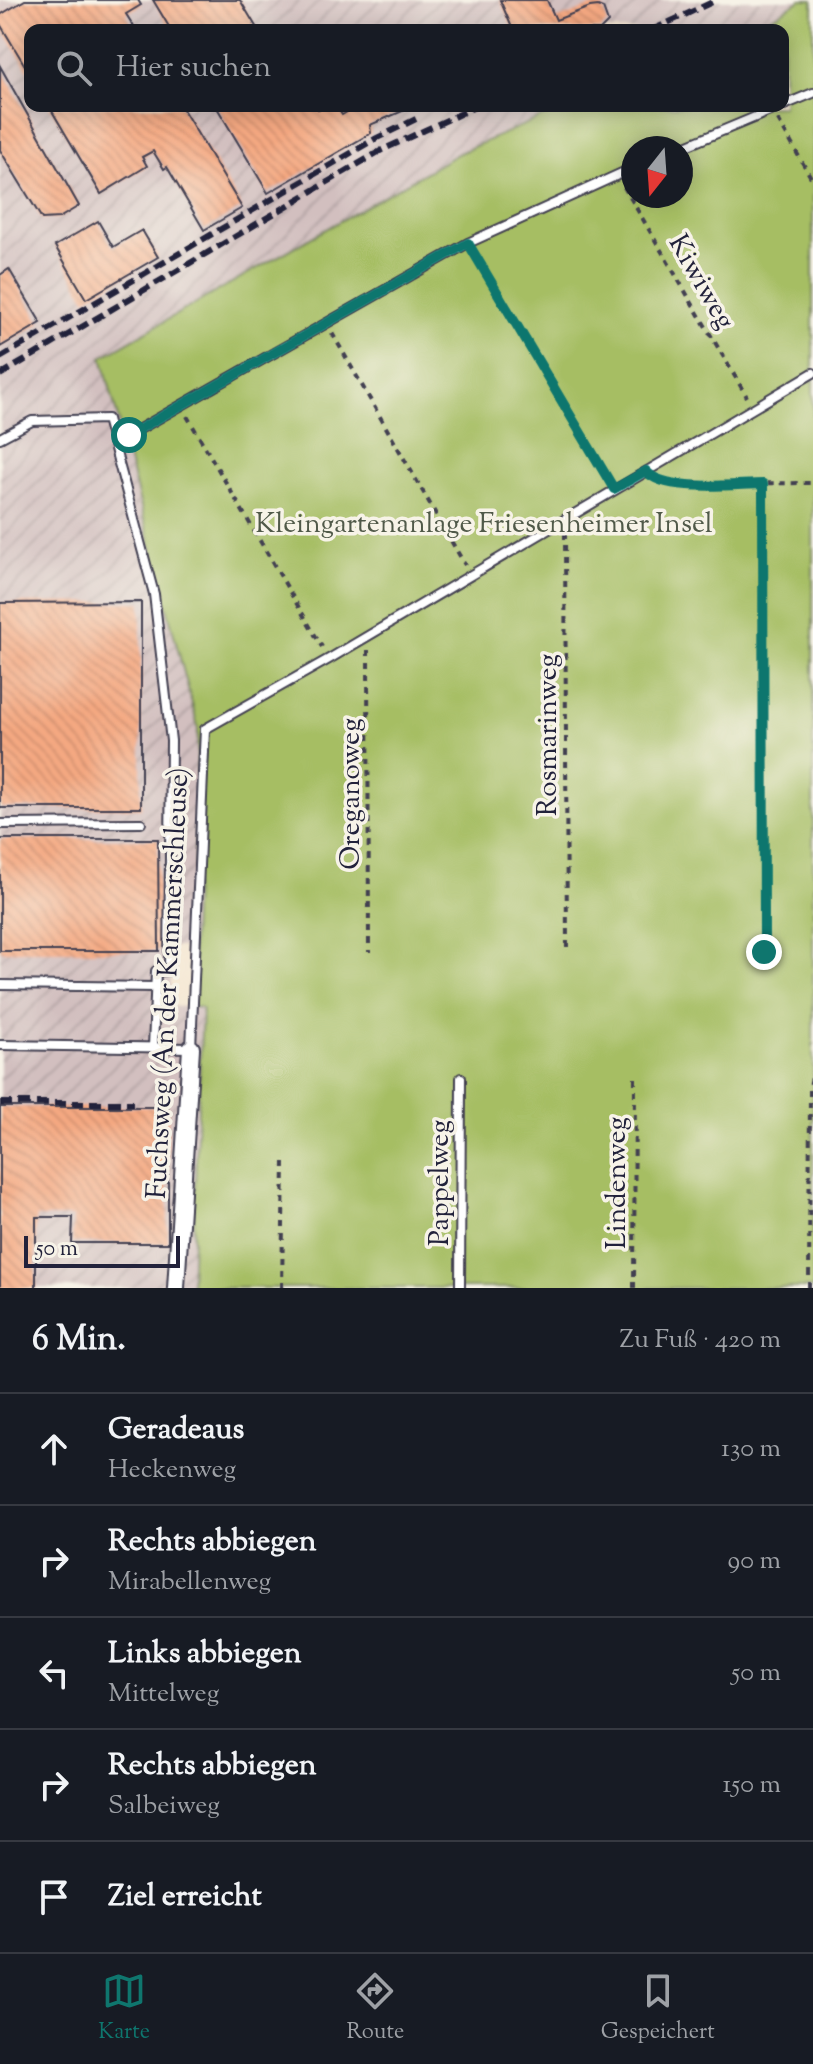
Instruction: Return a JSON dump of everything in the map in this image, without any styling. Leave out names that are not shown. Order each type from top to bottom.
[{"type":"street","name":"Fuchsweg (An der Kammerschleuse)","points":[[176,1288],[191,1048]]},
{"type":"lane","points":[[789,104],[813,93]]},
{"type":"lane","points":[[693,143],[770,112]]},
{"type":"lane","points":[[129,435],[468,243],[621,172]]},
{"type":"lane","points":[[329,659],[813,373]]},
{"type":"lane","points":[[0,438],[32,421],[107,419],[154,594],[171,741],[169,971],[156,971],[153,1048]]},
{"type":"lane","name":"Fuchsweg (An der Kammerschleuse)","points":[[191,1048],[205,729],[329,659]]},
{"type":"lane","points":[[0,824],[141,823]]},
{"type":"lane","points":[[0,985],[156,987]]},
{"type":"lane","points":[[0,1045],[191,1048]]},
{"type":"lane","name":"Pappelweg","points":[[460,1288],[461,1078]]},
{"type":"path","points":[[773,112],[813,181]]},
{"type":"path","name":"Kiwiweg","points":[[617,174],[754,408]]},
{"type":"path","points":[[468,243],[614,489]]},
{"type":"path","points":[[326,324],[470,574]]},
{"type":"path","points":[[181,406],[329,659]]},
{"type":"path","points":[[646,471],[652,477],[675,484],[813,483]]},
{"type":"path","points":[[763,484],[764,952]]},
{"type":"path","name":"Rosmarinweg","points":[[565,519],[567,952]]},
{"type":"path","points":[[555,575],[565,575]]},
{"type":"path","name":"Oreganoweg","points":[[368,636],[369,952]]},
{"type":"path","points":[[809,1288],[810,1086],[813,1074]]},
{"type":"path","name":"Lindenweg","points":[[634,1288],[635,1078]]},
{"type":"path","points":[[282,1288],[284,1160]]},
{"type":"shaded area","points":[[0,0],[801,0],[756,24],[24,24],[24,112],[553,112],[459,153],[136,493],[198,727],[192,947],[172,947],[170,1006],[202,1008],[191,1288],[0,1288]]},
{"type":"green space","name":"Kleingartenanlage Friesenheimer Insel","points":[[801,0],[813,0],[813,1288],[191,1288],[202,1008],[194,1007],[192,947],[198,727],[102,357],[459,153],[553,112],[789,112],[789,24],[756,24]]},
{"type":"building","points":[[25,0],[138,0],[141,5],[126,14],[132,24],[24,24],[24,64],[0,24],[0,15]]},
{"type":"building","points":[[153,0],[240,0],[254,24],[167,24]]},
{"type":"building","points":[[500,0],[547,0],[556,20],[598,6],[603,8],[608,22],[606,24],[510,24]]},
{"type":"building","points":[[0,66],[79,206],[59,218],[42,219],[0,150]]},
{"type":"building","points":[[53,112],[185,112],[242,208],[204,230],[167,167],[164,169],[153,151],[142,157],[147,166],[101,194]]},
{"type":"building","points":[[220,112],[340,112],[342,115],[347,112],[400,112],[370,125],[371,133],[268,193]]},
{"type":"building","points":[[98,221],[113,247],[142,230],[158,257],[86,299],[55,246]]},
{"type":"building","points":[[9,269],[41,323],[0,347],[0,275]]},
{"type":"building","points":[[141,602],[141,808],[0,808],[0,603]]},
{"type":"building","points":[[0,839],[158,839],[159,951],[0,951]]},
{"type":"building","points":[[0,1107],[168,1107],[168,1243],[72,1243],[73,1217],[36,1217],[36,1288],[0,1288]]},
{"type":"railway","points":[[665,24],[717,0]]},
{"type":"railway","points":[[0,375],[382,150],[464,112]]},
{"type":"railway","points":[[0,358],[375,139],[416,119]]},
{"type":"railway","points":[[0,1103],[133,1103]]},
{"type":"route","points":[[129,435],[468,243],[614,489],[646,471],[662,482],[675,484],[763,484],[764,952]]}]
